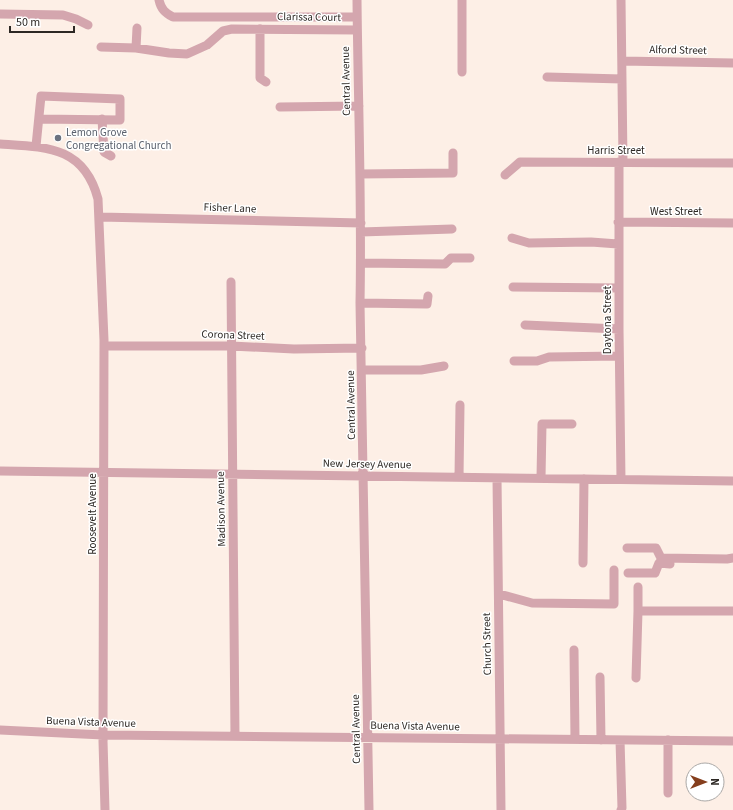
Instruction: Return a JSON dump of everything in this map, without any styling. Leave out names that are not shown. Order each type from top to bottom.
[{"type":"street","points":[[159,0],[160,6],[166,13],[173,17],[357,17]]},
{"type":"street","name":"Central Avenue","points":[[357,0],[361,263],[360,303],[362,348],[369,810]]},
{"type":"street","points":[[462,0],[462,72]]},
{"type":"street","name":"Daytona Street","points":[[621,479],[618,222],[621,162],[622,0]]},
{"type":"street","points":[[0,14],[63,15],[88,25]]},
{"type":"street","points":[[136,48],[137,28]]},
{"type":"street","name":"Clarissa Court","points":[[101,47],[136,48],[187,54],[206,44],[223,31],[232,29],[357,30]]},
{"type":"street","points":[[260,29],[260,78],[266,82]]},
{"type":"street","name":"Alford Street","points":[[622,61],[733,63]]},
{"type":"street","points":[[547,77],[622,79]]},
{"type":"street","points":[[36,146],[40,96],[120,99],[120,120],[39,119]]},
{"type":"street","points":[[280,107],[359,106]]},
{"type":"street","points":[[102,120],[104,152],[111,156]]},
{"type":"street","name":"Roosevelt Avenue","points":[[0,144],[36,146],[60,152],[71,158],[81,167],[92,182],[96,190],[99,204],[104,346],[103,735],[105,810]]},
{"type":"street","points":[[360,174],[453,173],[453,153]]},
{"type":"street","name":"Harris Street","points":[[505,175],[520,162],[733,163]]},
{"type":"street","name":"Fisher Lane","points":[[100,218],[360,228],[400,232],[452,229]]},
{"type":"street","name":"West Street","points":[[618,222],[733,223]]},
{"type":"street","points":[[512,238],[529,243],[591,242],[618,244]]},
{"type":"street","points":[[361,263],[446,264],[451,258],[470,258]]},
{"type":"street","name":"Madison Avenue","points":[[231,282],[235,736]]},
{"type":"street","points":[[513,287],[618,288]]},
{"type":"street","points":[[360,303],[427,304],[428,296]]},
{"type":"street","points":[[525,325],[619,329]]},
{"type":"street","name":"Corona Street","points":[[104,346],[231,346],[294,349],[362,348]]},
{"type":"street","points":[[514,361],[537,361],[549,357],[619,356]]},
{"type":"street","points":[[362,370],[421,370],[444,366]]},
{"type":"street","points":[[459,477],[460,405]]},
{"type":"street","points":[[541,478],[542,424],[572,424]]},
{"type":"street","name":"New Jersey Avenue","points":[[0,471],[733,481]]},
{"type":"street","name":"Church Street","points":[[497,478],[501,810]]},
{"type":"street","points":[[583,563],[584,479]]},
{"type":"street","points":[[627,548],[656,548],[661,558],[733,558]]},
{"type":"street","points":[[628,573],[655,573],[659,563],[733,565]]},
{"type":"street","points":[[499,594],[532,604],[614,604],[614,570]]},
{"type":"street","points":[[636,678],[638,587]]},
{"type":"street","points":[[638,611],[733,611]]},
{"type":"street","points":[[574,650],[575,740]]},
{"type":"street","points":[[600,677],[601,740]]},
{"type":"street","name":"Buena Vista Avenue","points":[[0,730],[103,735],[733,741]]},
{"type":"street","points":[[620,740],[622,808],[620,810]]},
{"type":"street","points":[[668,740],[668,794]]},
{"type":"place","name":"Lemon Grove Congregational Church","points":[[58,138]]}]
